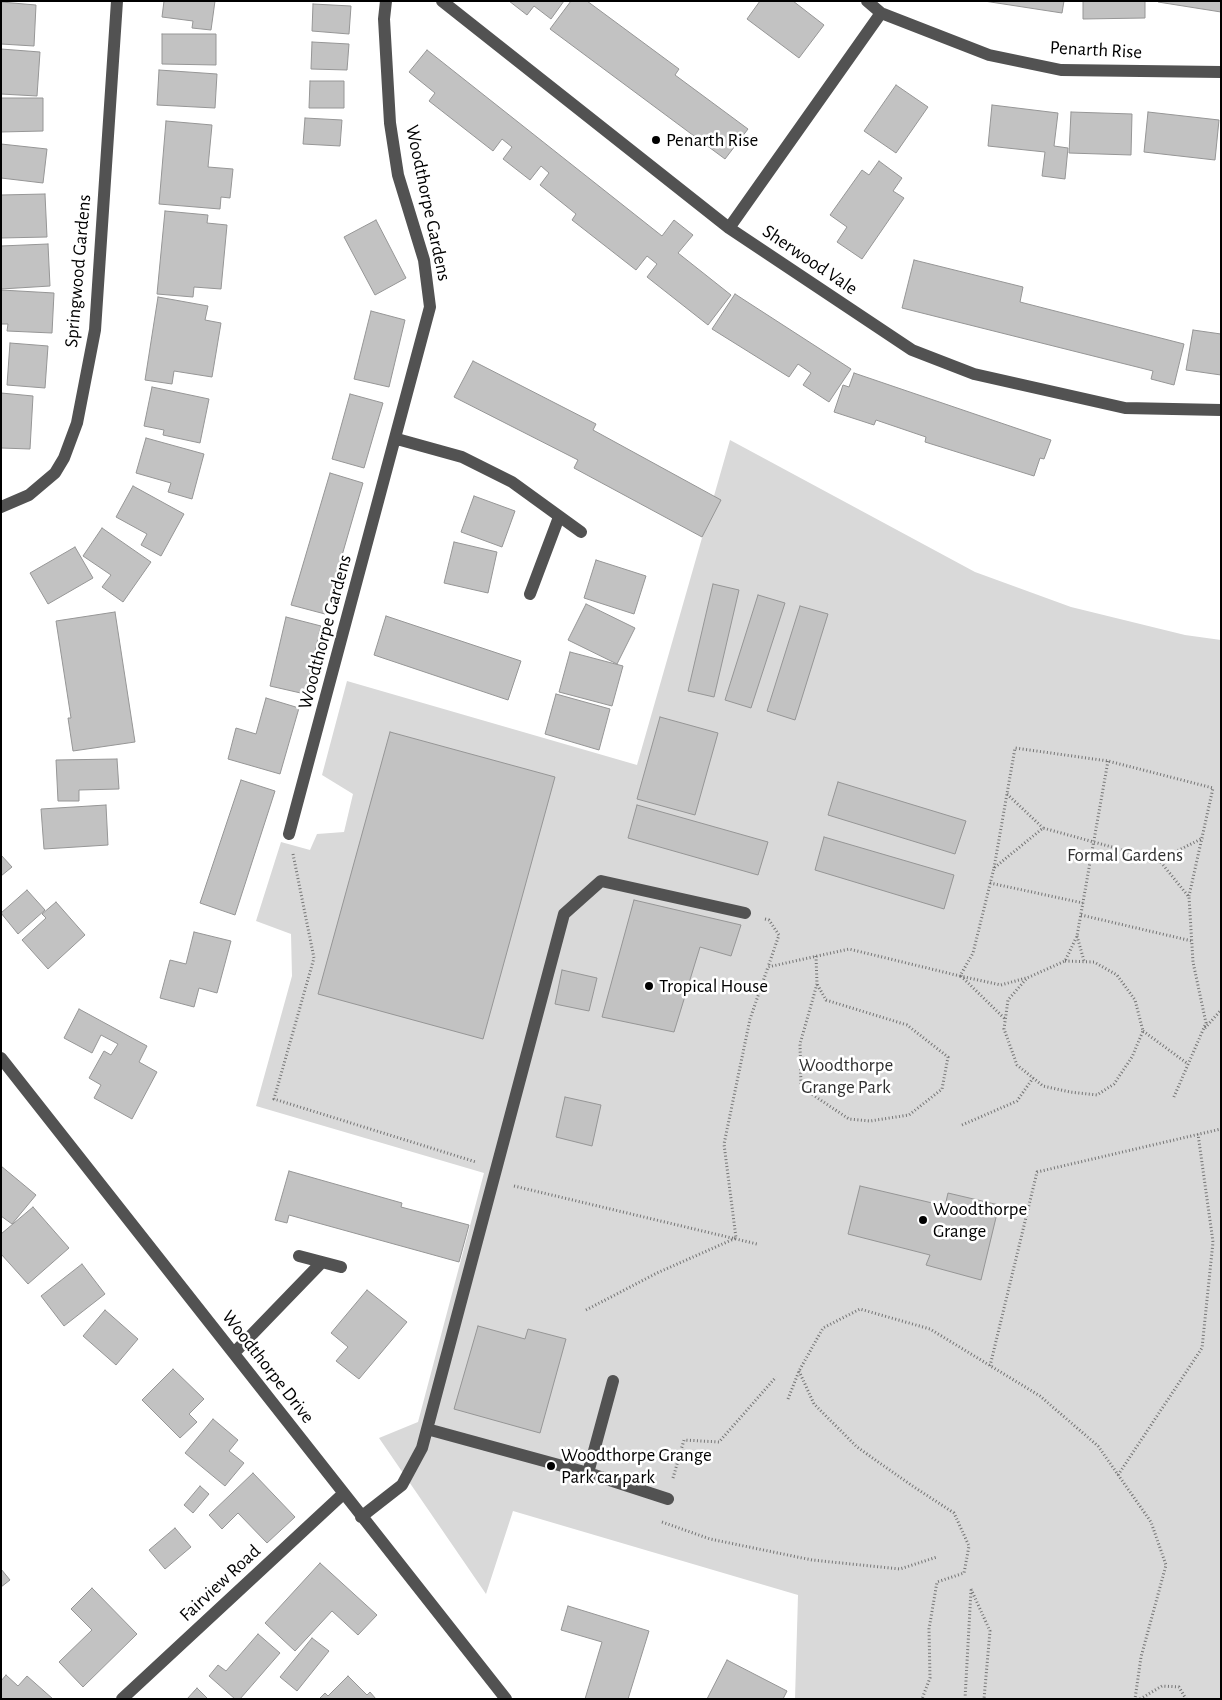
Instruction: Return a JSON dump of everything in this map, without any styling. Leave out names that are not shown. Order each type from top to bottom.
[{"type":"street","name":"Springwood Gardens","points":[[1,507],[29,495],[55,473],[64,458],[77,423],[95,330],[116,1]]},
{"type":"street","name":"Woodthorpe Gardens","points":[[289,834],[397,439],[430,307],[424,260],[398,175],[390,123],[384,19],[386,1]]},
{"type":"street","name":"Sherwood Vale","points":[[442,1],[728,228],[912,350],[974,374],[1125,408],[1221,410]]},
{"type":"street","name":"Penarth Rise","points":[[866,1],[881,13],[989,55],[1061,70],[1221,72]]},
{"type":"street","points":[[728,228],[881,13]]},
{"type":"street","points":[[397,439],[462,457],[512,482],[559,518],[581,532]]},
{"type":"street","points":[[530,594],[559,518]]},
{"type":"street","points":[[361,1517],[402,1485],[422,1448],[564,914],[601,882],[745,913]]},
{"type":"street","name":"Woodthorpe Drive","points":[[1,1058],[506,1699]]},
{"type":"street","points":[[299,1256],[341,1267]]},
{"type":"street","points":[[234,1353],[322,1262]]},
{"type":"street","points":[[588,1473],[613,1381]]},
{"type":"street","points":[[426,1429],[588,1473],[668,1499]]},
{"type":"street","name":"Fairview Road","points":[[122,1699],[343,1494]]},
{"type":"path","points":[[960,976],[973,953],[994,868],[1015,748],[1108,761],[1213,788],[1189,897],[1193,962],[1206,1023],[1173,1099]]},
{"type":"path","points":[[1065,961],[1077,936],[1108,761]]},
{"type":"path","points":[[1007,794],[1043,828],[1159,860],[1189,897]]},
{"type":"path","points":[[994,868],[1043,828]]},
{"type":"path","points":[[289,834],[314,958],[274,1099],[497,1168]]},
{"type":"path","points":[[1159,860],[1203,838]]},
{"type":"path","points":[[990,883],[1083,902]]},
{"type":"path","points":[[736,1238],[724,1144],[750,1019],[779,935],[769,920],[745,913]]},
{"type":"path","points":[[1081,916],[1192,941]]},
{"type":"path","points":[[1077,936],[1084,962]]},
{"type":"path","points":[[768,967],[849,949],[1001,986],[1027,978],[1065,961],[1094,962],[1117,974],[1135,1000],[1143,1032],[1132,1057],[1114,1084],[1097,1095],[1070,1092],[1043,1086],[1017,1065],[1004,1028],[1005,1019],[1008,1000],[1027,978]]},
{"type":"path","points":[[816,956],[817,984],[800,1044],[801,1087],[850,1119],[870,1121],[909,1115],[942,1089],[948,1056],[907,1025],[826,1000],[817,984]]},
{"type":"path","points":[[960,976],[1005,1019]]},
{"type":"path","points":[[1203,1030],[1221,1010]]},
{"type":"path","points":[[1143,1032],[1188,1064]]},
{"type":"path","points":[[962,1125],[1017,1101],[1033,1078]]},
{"type":"path","points":[[990,1366],[1037,1172],[1221,1129]]},
{"type":"path","points":[[1118,1474],[1202,1348],[1213,1242],[1198,1134]]},
{"type":"path","points":[[493,1182],[757,1244]]},
{"type":"path","points":[[586,1310],[657,1273],[736,1238]]},
{"type":"path","points":[[788,1399],[799,1371],[823,1328],[860,1309],[930,1329],[1040,1396],[1098,1446],[1151,1522],[1166,1565],[1141,1657],[1135,1699]]},
{"type":"path","points":[[799,1371],[814,1404],[857,1447],[911,1486],[954,1513],[969,1546],[964,1574],[937,1582],[929,1628],[930,1678],[922,1699]]},
{"type":"path","points":[[776,1377],[719,1442],[684,1440],[662,1522],[710,1538],[812,1560],[900,1569],[937,1557]]},
{"type":"path","points":[[965,1699],[971,1589],[990,1631],[984,1699]]},
{"type":"path","points":[[1140,1699],[1162,1686],[1179,1687],[1186,1699]]},
{"type":"green space","name":"Woodthorpe Grange Park","points":[[730,440],[975,572],[1071,607],[1185,635],[1221,640],[1221,1699],[795,1699],[798,1595],[513,1511],[486,1594],[379,1438],[418,1422],[484,1173],[256,1106],[292,976],[291,934],[256,921],[281,842],[310,850],[317,834],[344,832],[353,794],[322,775],[347,681],[637,765]]},
{"type":"building","points":[[164,1],[215,1],[211,30],[192,28],[193,21],[162,17]]},
{"type":"building","points":[[509,1],[564,1],[551,19],[534,6],[527,15]]},
{"type":"building","points":[[571,1],[587,1],[679,69],[675,75],[748,129],[725,159],[550,29]]},
{"type":"building","points":[[760,1],[793,1],[824,25],[799,58],[747,19]]},
{"type":"building","points":[[984,1],[1064,1],[1062,13]]},
{"type":"building","points":[[1083,1],[1145,1],[1145,18],[1083,19]]},
{"type":"building","points":[[1158,1],[1221,1],[1221,12],[1158,2]]},
{"type":"building","points":[[1,2],[36,5],[34,46],[1,44]]},
{"type":"building","points":[[313,4],[351,6],[349,34],[312,31]]},
{"type":"building","points":[[162,34],[216,34],[216,65],[162,64]]},
{"type":"building","points":[[312,42],[349,44],[347,70],[311,69]]},
{"type":"building","points":[[1,49],[40,52],[37,96],[1,94]]},
{"type":"building","points":[[427,50],[662,236],[674,220],[693,235],[678,253],[731,295],[708,325],[647,277],[657,264],[647,256],[636,270],[572,220],[576,214],[540,185],[549,173],[541,166],[530,180],[503,159],[512,147],[502,139],[493,151],[429,101],[435,93],[409,72]]},
{"type":"building","points":[[159,70],[217,74],[215,108],[157,105]]},
{"type":"building","points":[[310,81],[344,81],[344,108],[309,108]]},
{"type":"building","points":[[896,85],[928,107],[896,153],[864,131]]},
{"type":"building","points":[[1,98],[43,98],[43,131],[1,132]]},
{"type":"building","points":[[992,105],[1058,113],[1054,146],[1068,148],[1065,179],[1042,176],[1045,152],[988,146]]},
{"type":"building","points":[[1071,112],[1132,114],[1131,155],[1069,153]]},
{"type":"building","points":[[1148,112],[1219,120],[1215,160],[1144,152]]},
{"type":"building","points":[[305,118],[342,120],[340,146],[303,144]]},
{"type":"building","points":[[166,121],[212,125],[208,167],[233,169],[230,198],[221,197],[220,209],[159,204]]},
{"type":"building","points":[[1,144],[47,149],[43,183],[1,178]]},
{"type":"building","points":[[879,161],[902,178],[893,191],[904,198],[862,259],[837,242],[847,227],[830,215],[862,170],[869,175]]},
{"type":"building","points":[[45,194],[47,237],[1,238],[1,195]]},
{"type":"building","points":[[165,211],[208,215],[207,223],[227,225],[221,289],[194,287],[193,297],[157,294]]},
{"type":"building","points":[[376,220],[406,278],[375,295],[344,237]]},
{"type":"building","points":[[48,244],[50,286],[1,289],[1,246]]},
{"type":"building","points":[[914,260],[1023,287],[1020,302],[1184,344],[1174,385],[1151,379],[1153,371],[902,308]]},
{"type":"building","points":[[1,290],[54,293],[52,333],[7,331],[8,324],[1,324]]},
{"type":"building","points":[[735,294],[851,369],[829,402],[803,385],[811,373],[798,364],[789,377],[712,329]]},
{"type":"building","points":[[158,297],[208,306],[205,320],[221,323],[212,377],[174,371],[172,384],[145,380]]},
{"type":"building","points":[[371,311],[405,320],[389,387],[354,379]]},
{"type":"building","points":[[1193,330],[1221,334],[1221,375],[1186,370]]},
{"type":"building","points":[[10,343],[48,346],[45,388],[7,385]]},
{"type":"building","points":[[473,361],[596,424],[593,430],[721,500],[702,537],[574,468],[578,460],[454,397]]},
{"type":"building","points":[[854,373],[1051,440],[1044,459],[1040,458],[1034,476],[925,442],[926,437],[876,420],[874,425],[834,412],[843,385],[849,387]]},
{"type":"building","points":[[152,387],[209,399],[200,443],[163,435],[164,430],[144,426]]},
{"type":"building","points":[[1,393],[33,396],[30,449],[1,448]]},
{"type":"building","points":[[350,394],[383,403],[364,468],[332,459]]},
{"type":"building","points":[[146,438],[204,454],[192,499],[168,492],[171,483],[136,473]]},
{"type":"building","points":[[330,473],[363,483],[325,614],[291,605]]},
{"type":"building","points":[[133,486],[184,514],[161,556],[141,545],[147,534],[116,517]]},
{"type":"building","points":[[474,496],[515,511],[502,547],[461,532]]},
{"type":"building","points":[[102,528],[151,562],[123,602],[102,587],[111,575],[83,556]]},
{"type":"building","points":[[454,542],[497,552],[488,593],[444,583]]},
{"type":"building","points":[[75,547],[93,578],[48,604],[30,573]]},
{"type":"building","points":[[596,560],[646,576],[634,614],[584,598]]},
{"type":"building","points":[[713,584],[739,590],[714,697],[688,691]]},
{"type":"building","points":[[758,595],[785,603],[751,708],[725,700]]},
{"type":"building","points":[[586,604],[635,628],[617,664],[568,640]]},
{"type":"building","points":[[800,606],[828,614],[795,720],[767,711]]},
{"type":"building","points":[[115,612],[135,742],[73,751],[68,718],[71,718],[56,621]]},
{"type":"building","points":[[386,616],[521,661],[508,700],[374,655]]},
{"type":"building","points":[[286,617],[321,626],[305,694],[270,686]]},
{"type":"building","points":[[570,652],[623,666],[612,706],[559,692]]},
{"type":"building","points":[[556,694],[610,709],[599,750],[545,734]]},
{"type":"building","points":[[266,698],[299,708],[280,774],[228,759],[236,728],[256,734]]},
{"type":"building","points":[[660,717],[718,733],[695,815],[637,799]]},
{"type":"building","points":[[390,732],[555,777],[483,1039],[318,994]]},
{"type":"building","points":[[117,759],[119,789],[79,790],[79,801],[58,801],[56,760]]},
{"type":"building","points":[[241,780],[275,791],[235,915],[200,903]]},
{"type":"building","points":[[838,782],[966,821],[955,854],[828,815]]},
{"type":"building","points":[[106,805],[108,845],[44,849],[41,809]]},
{"type":"building","points":[[637,805],[768,842],[758,875],[628,838]]},
{"type":"building","points":[[824,837],[954,875],[944,909],[815,870]]},
{"type":"building","points":[[1,855],[12,867],[1,876]]},
{"type":"building","points":[[27,890],[45,910],[18,934],[1,913]]},
{"type":"building","name":"Tropical House","points":[[634,900],[741,925],[731,956],[700,947],[674,1032],[602,1017]]},
{"type":"building","points":[[56,902],[85,935],[48,969],[22,940],[46,918],[42,914]]},
{"type":"building","points":[[194,932],[231,941],[217,993],[199,988],[194,1007],[160,998],[170,960],[186,964]]},
{"type":"building","points":[[562,970],[597,978],[589,1011],[555,1004]]},
{"type":"building","points":[[79,1009],[147,1046],[139,1062],[157,1072],[132,1119],[94,1098],[101,1085],[89,1078],[104,1051],[111,1055],[118,1044],[101,1035],[92,1053],[64,1038]]},
{"type":"building","points":[[565,1097],[601,1105],[592,1146],[556,1137]]},
{"type":"building","points":[[1,1166],[36,1195],[12,1224],[1,1216]]},
{"type":"building","points":[[289,1171],[402,1203],[401,1207],[469,1225],[459,1262],[289,1215],[287,1223],[275,1220]]},
{"type":"building","name":"Woodthorpe Grange","points":[[860,1186],[945,1206],[948,1193],[999,1205],[981,1280],[926,1265],[930,1255],[848,1234]]},
{"type":"building","points":[[33,1207],[69,1248],[28,1284],[1,1254],[1,1234]]},
{"type":"building","points":[[82,1264],[105,1294],[64,1326],[41,1296]]},
{"type":"building","points":[[367,1290],[407,1322],[359,1379],[336,1361],[348,1347],[331,1333]]},
{"type":"building","points":[[105,1310],[138,1339],[116,1365],[83,1336]]},
{"type":"building","points":[[478,1326],[525,1339],[528,1329],[566,1339],[540,1433],[454,1409]]},
{"type":"building","points":[[173,1369],[204,1399],[189,1414],[197,1422],[180,1438],[142,1400]]},
{"type":"building","points":[[213,1419],[238,1440],[229,1451],[244,1463],[225,1486],[185,1453]]},
{"type":"building","points":[[253,1473],[295,1517],[267,1543],[238,1513],[222,1529],[209,1515]]},
{"type":"building","points":[[200,1486],[209,1494],[193,1513],[184,1505]]},
{"type":"building","points":[[175,1528],[191,1547],[165,1569],[149,1550]]},
{"type":"building","points":[[320,1563],[377,1615],[358,1635],[332,1611],[295,1651],[265,1623]]},
{"type":"building","points":[[1,1569],[10,1580],[1,1587]]},
{"type":"building","points":[[92,1588],[137,1634],[83,1687],[59,1662],[92,1630],[71,1609]]},
{"type":"building","points":[[568,1606],[649,1631],[628,1699],[585,1699],[602,1642],[561,1630]]},
{"type":"building","points":[[258,1634],[280,1653],[240,1699],[235,1699],[209,1676],[218,1665],[226,1671]]},
{"type":"building","points":[[312,1638],[329,1651],[297,1691],[280,1677]]},
{"type":"building","points":[[727,1660],[787,1691],[783,1699],[707,1699]]},
{"type":"building","points":[[6,1675],[18,1686],[27,1676],[53,1699],[1,1699],[1,1681]]},
{"type":"building","points":[[348,1676],[367,1695],[370,1692],[376,1699],[319,1699],[325,1693],[328,1696]]},
{"type":"building","points":[[197,1688],[208,1699],[187,1699]]},
{"type":"place","name":"Penarth Rise","points":[[656,140]]},
{"type":"place","name":"Tropical House","points":[[649,986]]},
{"type":"place","name":"Woodthorpe Grange","points":[[923,1220]]},
{"type":"place","name":"Woodthorpe Grange Park car park","points":[[551,1466]]},
{"type":"park label","name":"Formal Gardens","points":[[1125,855]]}]
